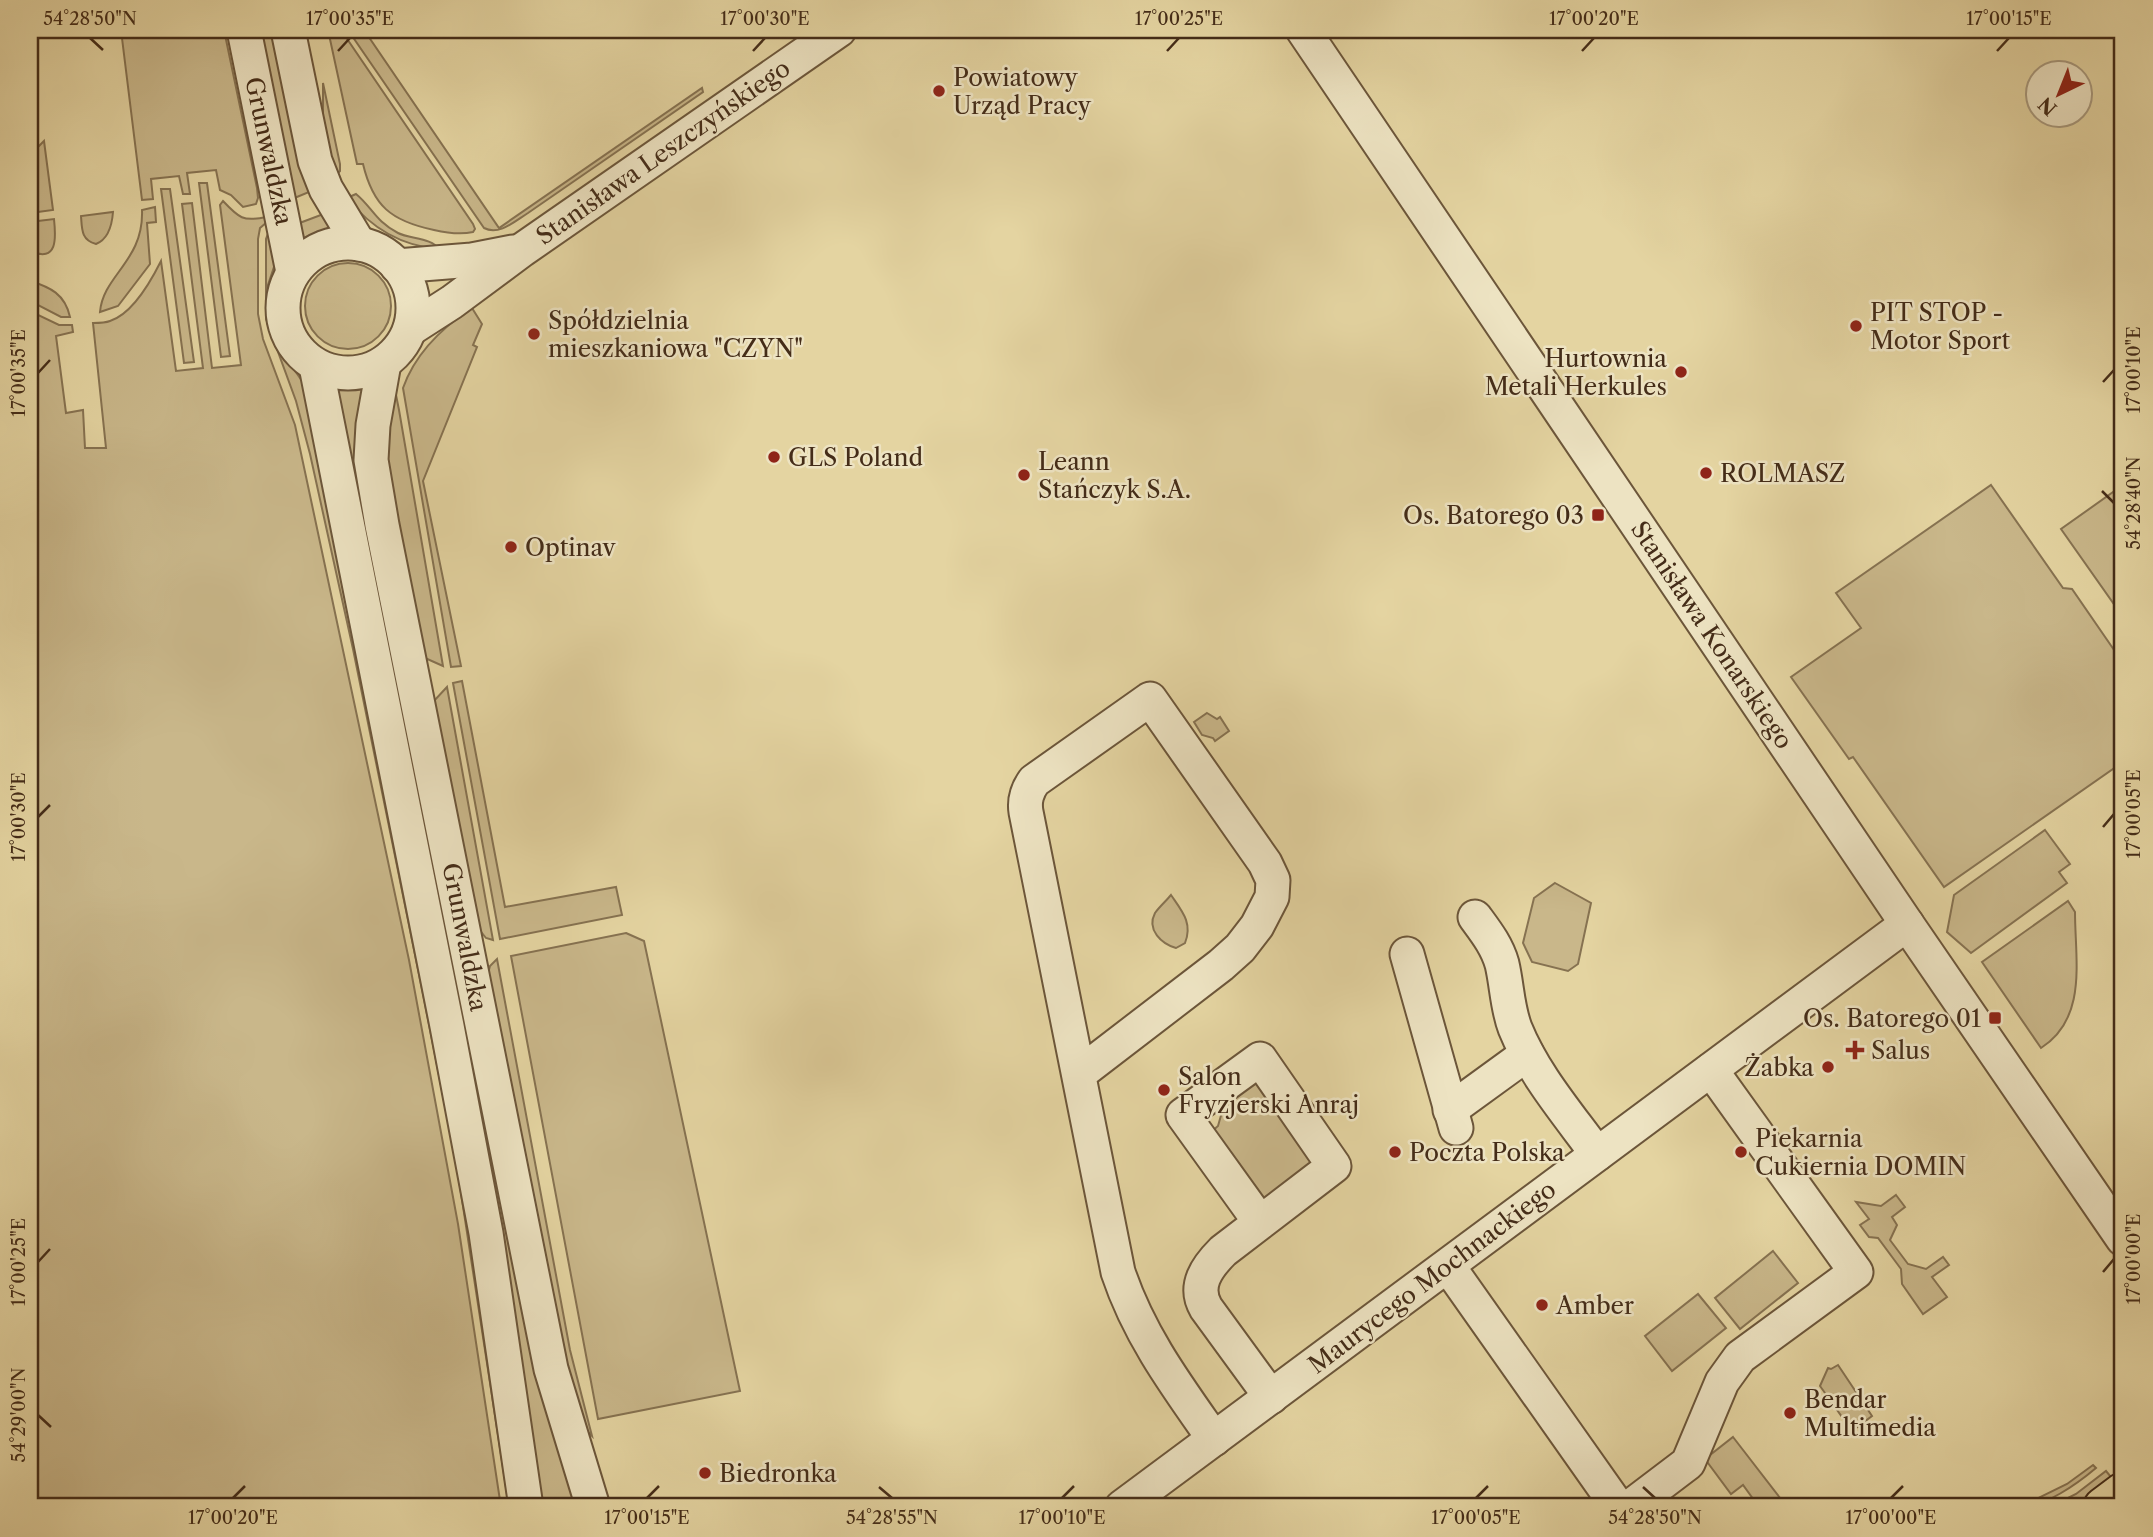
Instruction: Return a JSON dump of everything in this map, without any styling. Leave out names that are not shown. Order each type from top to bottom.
[{"type":"main road","points":[[2103,1507],[2123,1492]]},
{"type":"street","name":"Grunwaldzka","points":[[244,30],[293,272]]},
{"type":"street","name":"Grunwaldzka","points":[[288,30],[316,161],[326,189],[359,244]]},
{"type":"street","name":"Stanisława Leszczyńskiego","points":[[410,329],[839,30]]},
{"type":"street","name":"Stanisława Konarskiego","points":[[1303,30],[1907,925],[2123,1239]]},
{"type":"street","points":[[334,244],[359,244],[380,252],[397,266],[411,296],[413,307],[410,329],[400,348],[384,363],[362,372],[338,373],[316,366],[295,348],[284,324],[283,297],[293,272],[311,254],[334,244]]},
{"type":"street","name":"Stanisława Leszczyńskiego","points":[[397,266],[464,261],[522,250]]},
{"type":"street","name":"Grunwaldzka","points":[[384,363],[373,425],[371,460],[382,525],[551,1369],[593,1507]]},
{"type":"street","name":"Grunwaldzka","points":[[316,366],[486,1233],[526,1507]]},
{"type":"street","points":[[1079,1074],[1235,953],[1263,917],[1274,888],[1271,873],[1265,863],[1150,699],[1041,776],[1029,788],[1026,812],[1118,1272],[1127,1298],[1158,1359],[1214,1439]]},
{"type":"street","points":[[1475,918],[1494,944],[1499,956],[1512,1020],[1528,1054],[1539,1075],[1597,1154]]},
{"type":"street","name":"Maurycego Mochnackiego","points":[[1135,1503],[1214,1439],[1907,925]]},
{"type":"street","points":[[1407,954],[1453,1119],[1528,1054]]},
{"type":"street","points":[[1260,1223],[1184,1115],[1260,1059],[1334,1166],[1214,1260],[1205,1274],[1201,1293],[1206,1308],[1271,1397]]},
{"type":"street","points":[[1630,1507],[1688,1463],[1722,1382],[1740,1357],[1856,1272],[1711,1070]]},
{"type":"street","points":[[1448,1266],[1618,1507]]},
{"type":"shaded area","points":[[121,30],[224,30],[257,188],[256,204],[243,207],[231,195],[220,190],[216,170],[187,173],[190,194],[183,194],[179,176],[151,179],[153,199],[142,200]]},
{"type":"shaded area","points":[[258,30],[275,30],[314,190],[292,199]]},
{"type":"shaded area","points":[[328,30],[341,30],[473,224],[473,232],[449,233],[406,222],[379,201],[372,191],[363,164],[357,164]]},
{"type":"shaded area","points":[[348,30],[364,30],[499,228],[702,88],[703,92],[512,223],[501,229],[490,230],[484,228]]},
{"type":"shaded area","points":[[323,83],[340,164],[340,171],[335,176],[323,127]]},
{"type":"shaded area","points":[[44,141],[53,210],[30,213],[30,155]]},
{"type":"shaded area","points":[[199,183],[207,183],[230,356],[221,357]]},
{"type":"shaded area","points":[[161,189],[170,189],[194,362],[184,363]]},
{"type":"shaded area","points":[[356,194],[390,228],[436,245],[439,249],[412,244],[377,227],[347,198]]},
{"type":"shaded area","points":[[223,201],[247,219],[266,217],[267,222],[260,228],[258,239],[258,314],[263,339],[295,425],[409,960],[458,1224],[501,1507],[30,1507],[30,311],[59,325],[72,325],[73,332],[56,336],[66,413],[83,410],[85,448],[106,448],[93,323],[110,321],[126,311],[146,287],[161,261],[176,371],[203,368],[182,204],[192,203],[212,368],[241,365],[220,205]]},
{"type":"shaded area","points":[[155,207],[156,222],[147,223],[150,264],[118,306],[100,312],[108,288],[137,242],[142,210]]},
{"type":"shaded area","points":[[113,212],[111,227],[104,239],[96,244],[87,240],[83,233],[81,216]]},
{"type":"shaded area","points":[[326,213],[331,227],[304,238],[300,237],[297,224]]},
{"type":"shaded area","points":[[54,219],[55,241],[50,251],[39,254],[30,251],[30,222]]},
{"type":"shaded area","points":[[269,231],[277,258],[268,285],[268,319],[274,340],[302,381],[308,403],[443,1064],[515,1507],[509,1507],[457,1167],[353,649],[310,454],[296,401],[266,319],[266,239]]},
{"type":"shaded area","points":[[348,263],[364,267],[378,276],[387,290],[391,306],[387,322],[378,336],[364,345],[348,349],[332,345],[318,336],[309,322],[305,306],[309,290],[318,276],[332,267]]},
{"type":"shaded area","points":[[30,281],[56,293],[68,309],[70,317],[61,317],[30,301]]},
{"type":"shaded area","points":[[472,308],[482,324],[473,345],[477,347],[423,481],[461,666],[451,667],[403,388],[415,364],[431,342]]},
{"type":"shaded area","points":[[366,385],[580,1507],[540,1507],[335,386]]},
{"type":"shaded area","points":[[395,390],[443,666],[425,658],[388,479],[385,441]]},
{"type":"shaded area","points":[[1991,485],[2063,588],[2072,589],[2123,663],[2123,762],[1944,887],[1853,757],[1849,759],[1791,677],[1861,628],[1836,593]]},
{"type":"shaded area","points":[[2123,485],[2123,617],[2061,529]]},
{"type":"shaded area","points":[[462,681],[505,907],[616,887],[622,915],[500,939],[453,683]]},
{"type":"shaded area","points":[[447,687],[493,940],[486,938],[478,928],[432,703]]},
{"type":"shaded area","points":[[1207,713],[1217,719],[1220,717],[1229,731],[1215,741],[1202,735],[1194,722]]},
{"type":"shaded area","points":[[2045,830],[2070,864],[2059,872],[2067,883],[1971,953],[1947,932],[1954,895]]},
{"type":"shaded area","points":[[1555,883],[1591,903],[1578,964],[1568,971],[1532,962],[1523,943],[1534,898]]},
{"type":"shaded area","points":[[1171,895],[1185,918],[1188,929],[1185,943],[1176,948],[1161,940],[1153,925],[1155,913]]},
{"type":"shaded area","points":[[2068,901],[2075,912],[2076,987],[2066,1021],[2056,1036],[2041,1048],[1982,962]]},
{"type":"shaded area","points":[[626,933],[644,941],[740,1391],[598,1419],[511,956]]},
{"type":"shaded area","points":[[497,959],[570,1350],[592,1436],[583,1427],[568,1371],[487,977],[490,966]]},
{"type":"shaded area","points":[[1243,1080],[1269,1082],[1320,1160],[1265,1209],[1210,1133],[1218,1126],[1224,1105]]},
{"type":"shaded area","points":[[1896,1195],[1905,1207],[1892,1217],[1897,1225],[1890,1240],[1908,1264],[1926,1269],[1943,1257],[1949,1265],[1932,1277],[1947,1297],[1923,1314],[1902,1284],[1901,1269],[1878,1238],[1869,1237],[1860,1225],[1869,1219],[1856,1202],[1881,1206]]},
{"type":"shaded area","points":[[1773,1251],[1798,1283],[1740,1329],[1715,1298]]},
{"type":"shaded area","points":[[1698,1294],[1726,1328],[1672,1371],[1645,1336]]},
{"type":"shaded area","points":[[1838,1365],[1872,1416],[1852,1431],[1820,1386],[1828,1368]]},
{"type":"shaded area","points":[[1733,1437],[1787,1507],[1759,1507],[1743,1485],[1731,1494],[1705,1459]]},
{"type":"shaded area","points":[[2093,1465],[2096,1468],[2060,1494],[2040,1503],[2020,1507],[2067,1484]]},
{"type":"shaded area","points":[[2106,1471],[2116,1483],[2083,1507],[2050,1507],[2076,1494]]},
{"type":"place","name":"Powiatowy Urząd Pracy","points":[[939,91]]},
{"type":"place","name":"PIT STOP - Motor Sport","points":[[1856,326]]},
{"type":"place","name":"Spółdzielnia mieszkaniowa \"CZYN\"","points":[[534,334]]},
{"type":"place","name":"Hurtownia Metali Herkules","points":[[1681,372]]},
{"type":"place","name":"GLS Poland","points":[[774,457]]},
{"type":"place","name":"ROLMASZ","points":[[1706,473]]},
{"type":"place","name":"Leann Stańczyk S.A.","points":[[1024,475]]},
{"type":"place","name":"Os. Batorego 03","points":[[1598,515]]},
{"type":"place","name":"Optinav","points":[[511,547]]},
{"type":"place","name":"Os. Batorego 01","points":[[1995,1018]]},
{"type":"place","name":"Salus","points":[[1855,1050]]},
{"type":"place","name":"Żabka","points":[[1828,1067]]},
{"type":"place","name":"Salon Fryzjerski Anraj","points":[[1164,1090]]},
{"type":"place","name":"Poczta Polska","points":[[1395,1152]]},
{"type":"place","name":"Piekarnia Cukiernia DOMIN","points":[[1741,1152]]},
{"type":"place","name":"Amber","points":[[1542,1305]]},
{"type":"place","name":"Bendar Multimedia","points":[[1790,1413]]},
{"type":"place","name":"Biedronka","points":[[705,1473]]}]
